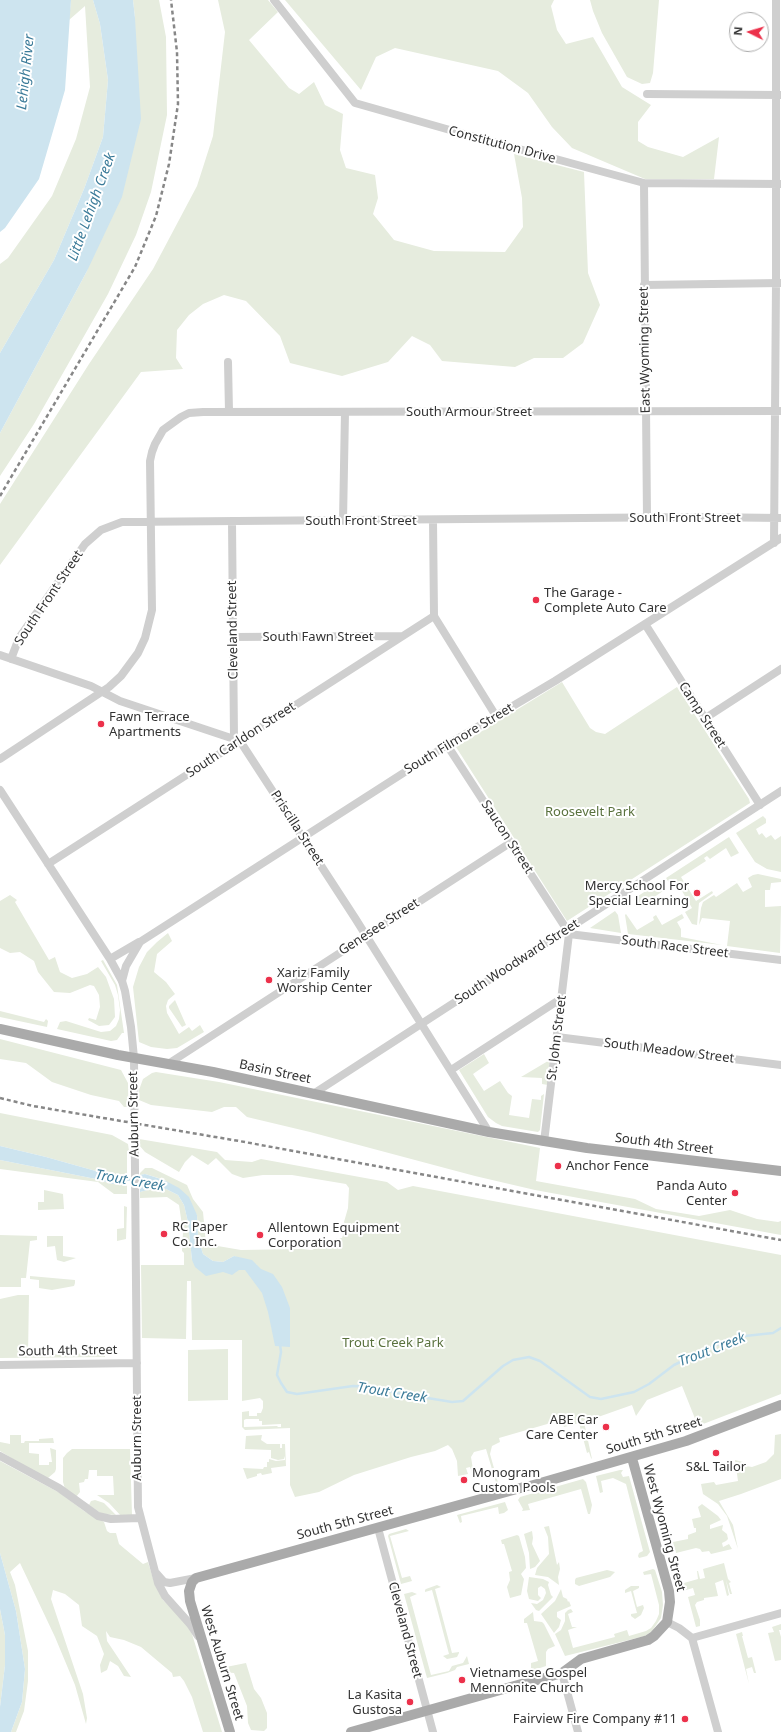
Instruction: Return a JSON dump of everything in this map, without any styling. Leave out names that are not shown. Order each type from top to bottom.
[{"type":"main road","name":"Basin Street","points":[[0,1030],[134,1058],[213,1072],[489,1132],[544,1142]]},
{"type":"main road","name":"South 4th Street","points":[[544,1142],[781,1171]]},
{"type":"main road","name":"South 5th Street","points":[[196,1578],[632,1458],[686,1441],[781,1406]]},
{"type":"main road","name":"West Wyoming Street","points":[[632,1458],[669,1591],[670,1602],[667,1622]]},
{"type":"main road","name":"West Auburn Street","points":[[196,1578],[192,1582],[189,1591],[190,1601],[230,1732]]},
{"type":"main road","points":[[351,1732],[562,1673],[581,1659],[648,1640],[654,1636],[667,1622]]},
{"type":"street","name":"Constitution Drive","points":[[274,0],[355,102],[464,134],[644,183],[779,184]]},
{"type":"street","points":[[776,0],[779,95],[777,540]]},
{"type":"street","points":[[647,94],[779,95]]},
{"type":"street","name":"East Wyoming Street","points":[[644,183],[647,518]]},
{"type":"street","points":[[644,285],[779,283]]},
{"type":"street","points":[[228,362],[229,412]]},
{"type":"street","name":"South Armour Street","points":[[152,521],[150,461],[155,444],[163,430],[171,422],[189,414],[229,412],[778,410]]},
{"type":"street","points":[[343,521],[345,412]]},
{"type":"street","name":"South Front Street","points":[[11,659],[19,638],[85,544],[92,536],[112,525],[128,522],[778,518]]},
{"type":"street","points":[[434,520],[434,616],[496,716]]},
{"type":"street","points":[[0,759],[102,692],[121,676],[131,663],[145,638],[152,610],[152,521]]},
{"type":"street","name":"Cleveland Street","points":[[232,521],[233,637],[237,740]]},
{"type":"street","name":"South Filmore Street","points":[[110,959],[140,942],[447,745],[555,681],[777,540]]},
{"type":"street","name":"South Carldon Street","points":[[48,864],[237,740],[434,616]]},
{"type":"street","name":"Camp Street","points":[[644,624],[760,805]]},
{"type":"street","name":"South Fawn Street","points":[[233,637],[402,636]]},
{"type":"street","points":[[0,655],[91,686],[120,701],[237,740]]},
{"type":"street","points":[[704,718],[781,669]]},
{"type":"street","name":"Priscilla Street","points":[[237,740],[303,837],[489,1132]]},
{"type":"street","name":"Saucon Street","points":[[447,745],[568,932]]},
{"type":"street","name":"Auburn Street","points":[[0,790],[110,959],[122,981],[129,1008],[134,1058],[138,1507],[153,1569],[158,1583],[165,1596],[190,1624],[202,1641]]},
{"type":"street","name":"South Woodward Street","points":[[313,1094],[568,932],[781,791]]},
{"type":"street","name":"Genesee Street","points":[[168,1064],[510,843]]},
{"type":"street","name":"South Race Street","points":[[568,932],[781,960]]},
{"type":"street","name":"St. John Street","points":[[544,1142],[562,998],[568,932]]},
{"type":"street","name":"South Filmore Street","points":[[122,981],[126,966],[140,942]]},
{"type":"street","points":[[451,1070],[562,998]]},
{"type":"street","name":"South Meadow Street","points":[[557,1037],[781,1065]]},
{"type":"street","name":"South 4th Street","points":[[0,1365],[137,1363]]},
{"type":"street","points":[[0,1456],[59,1488],[98,1516],[111,1519],[140,1518]]},
{"type":"street","name":"Cleveland Street","points":[[378,1528],[433,1732]]},
{"type":"street","points":[[153,1569],[164,1582],[177,1583],[196,1578]]},
{"type":"street","points":[[692,1638],[781,1613]]},
{"type":"street","points":[[667,1622],[679,1628],[692,1638],[718,1732]]},
{"type":"street","points":[[562,1673],[578,1732]]},
{"type":"green space","points":[[71,0],[93,0],[100,24],[108,80],[103,137],[84,189],[54,260],[0,353],[0,264],[8,258],[52,196],[76,139],[90,87],[85,6],[69,20]]},
{"type":"green space","points":[[133,0],[159,0],[166,37],[167,115],[151,192],[136,235],[108,294],[34,424],[0,476],[0,433],[87,271],[135,18]]},
{"type":"green space","points":[[218,0],[268,0],[278,12],[249,40],[289,88],[299,94],[314,82],[325,105],[343,114],[340,150],[346,168],[375,175],[378,198],[373,214],[394,240],[434,251],[505,252],[523,227],[522,198],[514,154],[584,172],[588,273],[600,305],[583,343],[563,358],[534,358],[515,367],[442,361],[430,345],[412,336],[388,362],[342,376],[290,363],[280,336],[246,301],[224,295],[203,304],[189,315],[177,330],[176,358],[183,369],[141,372],[0,565],[0,504],[89,364],[153,269],[197,186],[213,136],[225,32]]},
{"type":"green space","points":[[285,0],[554,0],[551,6],[557,30],[566,44],[593,37],[622,87],[651,105],[638,122],[638,141],[648,147],[683,157],[719,137],[714,179],[645,179],[572,148],[552,127],[528,93],[498,71],[395,48],[376,57],[361,90]]},
{"type":"green space","points":[[590,0],[659,0],[653,73],[650,83],[642,84],[627,77],[602,33]]},
{"type":"green space","name":"Roosevelt Park","points":[[562,682],[590,728],[596,732],[605,734],[677,687],[749,799],[750,803],[567,921],[456,747]]},
{"type":"green space","points":[[763,816],[766,819],[766,823],[756,829],[759,835],[762,833],[766,838],[771,835],[775,840],[781,836],[781,872],[767,869],[755,862],[736,833]]},
{"type":"green space","points":[[729,837],[739,853],[731,857],[726,848],[710,859],[707,856],[704,858],[706,861],[681,877],[686,885],[680,889],[676,883],[671,886],[666,878]]},
{"type":"green space","points":[[758,874],[781,879],[781,882],[771,883],[770,890],[765,890],[765,907],[781,906],[780,953],[727,946],[730,921],[702,918],[699,925],[703,902],[714,895],[716,897],[737,883],[743,892],[752,887],[748,878]]},
{"type":"green space","points":[[661,881],[666,889],[641,906],[635,898]]},
{"type":"green space","points":[[688,888],[696,901],[712,891],[713,893],[699,903],[697,925],[692,924],[685,912],[692,908],[682,891]]},
{"type":"green space","points":[[10,895],[17,900],[15,902],[49,960],[55,957],[60,972],[72,978],[87,974],[98,967],[106,977],[114,999],[115,1017],[109,1025],[99,1026],[88,1020],[89,1018],[96,1020],[100,1007],[99,995],[94,986],[90,985],[70,993],[54,992],[38,972],[34,961],[20,952],[10,953],[0,948],[0,901]]},
{"type":"green space","points":[[615,911],[618,915],[621,933],[590,928]]},
{"type":"green space","points":[[626,914],[637,930],[654,920],[653,917],[656,915],[662,925],[682,914],[684,918],[677,922],[681,929],[681,937],[722,945],[628,934]]},
{"type":"green space","points":[[168,933],[172,941],[157,954],[154,972],[166,982],[175,994],[168,1000],[166,1006],[167,1013],[179,1034],[189,1027],[192,1031],[200,1025],[204,1032],[177,1048],[167,1049],[151,1047],[139,1042],[133,987],[139,967],[147,952]]},
{"type":"green space","points":[[103,960],[117,985],[124,1033],[122,1033],[117,1040],[111,1041],[57,1029],[60,1022],[66,1021],[101,1032],[110,1031],[116,1026],[119,1019],[120,1010],[118,995],[115,985],[101,961]]},
{"type":"green space","points":[[175,1000],[186,1025],[182,1027],[169,1008]]},
{"type":"green space","points":[[0,1011],[44,1022],[46,1019],[48,1021],[47,1027],[0,1017]]},
{"type":"green space","points":[[0,1039],[121,1070],[128,1083],[129,1107],[124,1107],[119,1101],[91,1095],[52,1082],[26,1063],[0,1059]]},
{"type":"green space","points":[[484,1054],[489,1063],[473,1074],[484,1091],[500,1081],[508,1093],[512,1096],[509,1115],[529,1118],[532,1099],[541,1100],[541,1096],[544,1094],[540,1130],[538,1132],[502,1126],[488,1117],[459,1070]]},
{"type":"green space","points":[[550,1061],[548,1085],[542,1084],[542,1078],[521,1077]]},
{"type":"green space","points":[[156,1072],[219,1082],[540,1148],[536,1181],[635,1199],[656,1209],[699,1216],[730,1210],[757,1219],[778,1222],[781,1221],[781,1235],[535,1190],[475,1176],[310,1132],[247,1117],[236,1107],[224,1107],[212,1112],[151,1105],[139,1100],[139,1090],[143,1079]]},
{"type":"green space","points":[[0,1113],[112,1135],[128,1144],[129,1151],[127,1151],[127,1175],[110,1175],[0,1146]]},
{"type":"green space","name":"Trout Creek Park","points":[[139,1139],[217,1152],[225,1160],[252,1162],[261,1159],[387,1182],[398,1190],[413,1186],[781,1255],[781,1394],[698,1426],[682,1386],[647,1400],[636,1416],[632,1405],[584,1422],[592,1459],[589,1452],[587,1453],[579,1423],[564,1427],[561,1420],[499,1438],[500,1442],[492,1446],[490,1454],[499,1486],[497,1486],[486,1449],[474,1452],[471,1457],[474,1476],[470,1467],[466,1468],[468,1474],[458,1476],[457,1461],[452,1449],[448,1445],[435,1451],[354,1475],[319,1492],[295,1497],[290,1485],[290,1428],[245,1430],[242,1427],[242,1412],[249,1411],[249,1416],[257,1416],[257,1413],[261,1413],[263,1408],[263,1401],[260,1398],[242,1401],[242,1340],[192,1340],[191,1281],[187,1281],[186,1339],[142,1338],[141,1265],[184,1265],[184,1253],[182,1251],[183,1232],[179,1205],[167,1197],[140,1198],[140,1192],[154,1188],[166,1189],[178,1195],[184,1205],[188,1222],[192,1260],[257,1265],[234,1256],[223,1262],[213,1261],[203,1254],[198,1238],[197,1215],[165,1180],[145,1174],[140,1175],[140,1173],[145,1168],[152,1168],[187,1185],[193,1199],[203,1212],[206,1244],[241,1250],[312,1250],[337,1238],[342,1238],[346,1226],[344,1222],[348,1208],[349,1188],[346,1184],[292,1175],[263,1175],[243,1178],[232,1174],[216,1158],[208,1165],[192,1155],[185,1162],[179,1172],[145,1152],[139,1145]],"holes":[[[259,1419],[259,1421],[262,1421],[262,1425],[281,1424],[281,1427],[244,1427],[244,1420]]]},
{"type":"green space","points":[[0,1160],[96,1179],[113,1184],[127,1183],[127,1194],[114,1194],[98,1182],[0,1169]]},
{"type":"green space","points":[[44,1190],[63,1194],[64,1209],[38,1210],[38,1202],[44,1202]]},
{"type":"green space","points":[[124,1206],[127,1207],[126,1239],[117,1241],[117,1229],[124,1228]]},
{"type":"green space","points":[[0,1235],[37,1236],[37,1240],[30,1241],[26,1278],[21,1278],[21,1287],[0,1287]]},
{"type":"green space","points":[[47,1236],[63,1236],[63,1256],[76,1258],[64,1262],[57,1260],[55,1246],[47,1247]]},
{"type":"green space","points":[[30,1276],[75,1280],[75,1283],[74,1286],[52,1290],[39,1288],[39,1280],[30,1279]]},
{"type":"green space","points":[[18,1295],[29,1295],[28,1355],[105,1353],[105,1357],[0,1358],[0,1299]]},
{"type":"green space","points":[[228,1349],[228,1400],[188,1401],[188,1350]]},
{"type":"green space","points":[[781,1434],[781,1479],[719,1501],[733,1525],[738,1549],[727,1516],[718,1504],[703,1494],[701,1484],[714,1482],[716,1485],[738,1481],[735,1460],[743,1462],[746,1466],[752,1467],[766,1462],[774,1454],[775,1435]]},
{"type":"green space","points":[[10,1435],[21,1435],[21,1443],[24,1443],[25,1441],[39,1441],[39,1439],[53,1438],[54,1443],[29,1443],[29,1453],[39,1454],[39,1465],[49,1465],[49,1462],[52,1462],[50,1448],[56,1450],[55,1472],[48,1478],[0,1451],[0,1442],[10,1444]]},
{"type":"green space","points":[[262,1435],[261,1440],[267,1444],[280,1444],[280,1448],[282,1448],[282,1444],[285,1444],[286,1466],[271,1468],[272,1473],[262,1475],[261,1473],[247,1479],[243,1468],[263,1469],[264,1467],[267,1467],[267,1462],[269,1462],[269,1459],[276,1461],[285,1460],[285,1456],[284,1459],[278,1460],[271,1458],[271,1450],[245,1449],[246,1436]]},
{"type":"green space","points":[[72,1449],[130,1449],[132,1515],[121,1516],[109,1503],[97,1495],[114,1495],[113,1476],[97,1476],[97,1470],[89,1470],[88,1479],[85,1479],[84,1482],[79,1483],[80,1492],[76,1497],[65,1489],[63,1482],[63,1458]]},
{"type":"green space","points":[[0,1461],[60,1493],[84,1511],[104,1522],[107,1531],[110,1533],[116,1533],[119,1544],[143,1564],[148,1562],[155,1585],[163,1600],[184,1621],[192,1634],[222,1732],[203,1732],[192,1697],[180,1676],[173,1677],[172,1673],[141,1647],[124,1640],[110,1637],[106,1631],[107,1641],[131,1677],[124,1676],[118,1666],[110,1661],[107,1670],[101,1673],[100,1665],[104,1654],[97,1636],[82,1626],[79,1605],[65,1594],[53,1590],[51,1599],[83,1694],[87,1718],[86,1724],[75,1685],[55,1637],[20,1563],[10,1572],[15,1585],[28,1651],[28,1681],[24,1711],[16,1732],[11,1732],[22,1702],[25,1669],[16,1611],[0,1553]]},
{"type":"green space","points":[[623,1470],[621,1473],[623,1477],[629,1476],[650,1552],[647,1556],[639,1558],[638,1556],[639,1553],[643,1551],[626,1484],[613,1478],[601,1481],[603,1492],[600,1493],[596,1476]]},
{"type":"green space","points":[[583,1479],[586,1482],[592,1505],[590,1514],[588,1514],[581,1489],[528,1504],[530,1510],[522,1511],[523,1509],[518,1500],[520,1497]]},
{"type":"green space","points":[[95,1500],[104,1503],[116,1515],[102,1514],[89,1505],[91,1501]]},
{"type":"green space","points":[[505,1502],[508,1510],[504,1513],[499,1514],[498,1507],[461,1516],[462,1522],[460,1523],[457,1515]]},
{"type":"green space","points":[[702,1504],[721,1520],[710,1525],[710,1529],[723,1525],[722,1530],[727,1534],[728,1539],[722,1543],[723,1547],[729,1544],[732,1549],[711,1554],[709,1551],[702,1552],[700,1549],[696,1548],[676,1553],[673,1542],[688,1539],[688,1535],[696,1532],[692,1519],[701,1517],[698,1507]]},
{"type":"green space","points":[[549,1526],[557,1565],[559,1562],[559,1585],[548,1577],[535,1575],[537,1568],[549,1554],[548,1537],[544,1527]]},
{"type":"green space","points":[[406,1529],[409,1531],[390,1536],[402,1578],[410,1576],[412,1581],[401,1584],[388,1536],[389,1534]]},
{"type":"green space","points":[[532,1531],[532,1544],[540,1561],[535,1567],[530,1569],[529,1553],[524,1534]]},
{"type":"green space","points":[[517,1535],[519,1536],[525,1557],[526,1568],[521,1574],[524,1579],[521,1595],[510,1598],[507,1587],[510,1580],[509,1572],[512,1571],[504,1544],[502,1544],[501,1540]]},
{"type":"green space","points":[[724,1563],[728,1579],[731,1582],[729,1583],[732,1594],[730,1594],[726,1580],[729,1595],[727,1596],[723,1580],[715,1583],[718,1596],[704,1598],[704,1600],[697,1602],[695,1605],[700,1620],[700,1626],[696,1627],[688,1597],[695,1595],[693,1588],[686,1590],[684,1583],[698,1579],[697,1571],[700,1579],[705,1578],[703,1569]]},
{"type":"green space","points":[[653,1569],[655,1570],[662,1592],[663,1605],[661,1618],[652,1631],[645,1636],[565,1656],[555,1634],[561,1630],[565,1621],[565,1613],[571,1609],[573,1612],[568,1614],[572,1627],[577,1627],[568,1630],[573,1648],[615,1637],[614,1634],[627,1630],[629,1636],[651,1628],[659,1614],[659,1605],[651,1574],[644,1575],[643,1572]]},
{"type":"green space","points":[[607,1570],[615,1572],[610,1577],[579,1586],[575,1584],[576,1578]]},
{"type":"green space","points":[[529,1577],[543,1579],[549,1582],[548,1585],[553,1597],[539,1611],[536,1610],[531,1603],[537,1604],[543,1600],[546,1593],[545,1589],[541,1586],[538,1588],[538,1595],[541,1598],[538,1601],[529,1599],[527,1591]]},
{"type":"green space","points":[[437,1585],[441,1587],[435,1589],[452,1653],[459,1652],[457,1657],[447,1659],[443,1656],[449,1654],[432,1590],[425,1592],[426,1589]]},
{"type":"green space","points":[[631,1586],[639,1586],[639,1588],[633,1591],[637,1607],[643,1605],[644,1608],[641,1615],[635,1619],[631,1616],[631,1614],[637,1613],[631,1591],[625,1593],[625,1590]]},
{"type":"green space","points":[[561,1589],[563,1597],[567,1599],[568,1602],[569,1601],[571,1606],[557,1612],[557,1617],[561,1620],[559,1627],[554,1633],[541,1614],[555,1601]]},
{"type":"green space","points":[[412,1592],[417,1594],[410,1597],[431,1675],[449,1671],[452,1666],[463,1663],[467,1656],[469,1664],[457,1667],[455,1670],[447,1673],[427,1678],[404,1594]]},
{"type":"green space","points":[[0,1609],[5,1635],[5,1665],[0,1707]]},
{"type":"green space","points":[[533,1612],[534,1621],[542,1622],[544,1624],[555,1646],[548,1649],[546,1652],[546,1666],[531,1671],[531,1663],[538,1661],[527,1623],[524,1623],[524,1619]]},
{"type":"green space","points":[[781,1624],[781,1630],[779,1630],[781,1637],[781,1660],[775,1661],[768,1633],[774,1632],[772,1627]]},
{"type":"green space","points":[[742,1632],[748,1658],[752,1657],[756,1673],[754,1673],[752,1667],[746,1669],[749,1684],[736,1634]]},
{"type":"green space","points":[[246,1663],[254,1689],[261,1698],[267,1713],[267,1728],[264,1731],[251,1730],[248,1723],[247,1706],[234,1673],[223,1672],[221,1668]]},
{"type":"water","name":"Lehigh River","points":[[0,0],[71,0],[65,90],[39,179],[5,228],[0,232]]},
{"type":"water","name":"Little Lehigh Creek","points":[[93,0],[133,0],[141,119],[122,197],[87,271],[0,433],[0,353],[54,260],[84,189],[103,137],[108,80],[100,24]]},
{"type":"water","points":[[0,1146],[110,1175],[127,1175],[127,1183],[113,1184],[96,1179],[0,1160]]},
{"type":"water","points":[[145,1174],[164,1180],[179,1188],[189,1197],[197,1215],[198,1238],[203,1254],[213,1261],[223,1262],[234,1256],[252,1260],[261,1269],[273,1274],[282,1287],[290,1308],[290,1347],[275,1346],[268,1312],[262,1293],[245,1270],[239,1270],[232,1275],[223,1272],[206,1276],[195,1267],[192,1260],[188,1222],[184,1205],[178,1195],[166,1189],[154,1188],[140,1192],[140,1175]]},
{"type":"water","points":[[0,1553],[16,1611],[25,1669],[22,1702],[11,1732],[0,1732],[0,1707],[5,1665],[5,1635],[0,1609]]},
{"type":"waterway","name":"Trout Creek","points":[[125,1179],[143,1182]]},
{"type":"waterway","name":"Trout Creek","points":[[280,1344],[281,1352],[277,1375],[287,1392],[297,1394],[353,1386],[373,1387],[397,1393],[452,1402],[463,1401],[503,1366],[513,1360],[529,1357],[540,1361],[590,1397],[601,1399],[634,1392],[649,1384],[674,1365],[716,1345],[745,1336],[773,1333],[781,1328]]},
{"type":"railway","points":[[0,496],[135,267],[156,216],[169,164],[178,104],[177,52],[171,0]]},
{"type":"railway","points":[[0,1098],[33,1106],[239,1141],[781,1240]]},
{"type":"place","name":"The Garage - Complete Auto Care","points":[[536,600]]},
{"type":"place","name":"Fawn Terrace Apartments","points":[[101,724]]},
{"type":"place","name":"Mercy School For Special Learning","points":[[697,893]]},
{"type":"place","name":"Xariz Family Worship Center","points":[[269,980]]},
{"type":"place","name":"Anchor Fence","points":[[558,1166]]},
{"type":"place","name":"Panda Auto Center","points":[[735,1193]]},
{"type":"place","name":"RC Paper Co. Inc.","points":[[164,1234]]},
{"type":"place","name":"Allentown Equipment Corporation","points":[[260,1235]]},
{"type":"place","name":"ABE Car Care Center","points":[[606,1427]]},
{"type":"place","name":"S&L Tailor","points":[[716,1453]]},
{"type":"place","name":"Monogram Custom Pools","points":[[464,1480]]},
{"type":"place","name":"Vietnamese Gospel Mennonite Church","points":[[462,1680]]},
{"type":"place","name":"La Kasita Gustosa","points":[[410,1702]]},
{"type":"place","name":"Fairview Fire Company #11","points":[[685,1719]]}]
